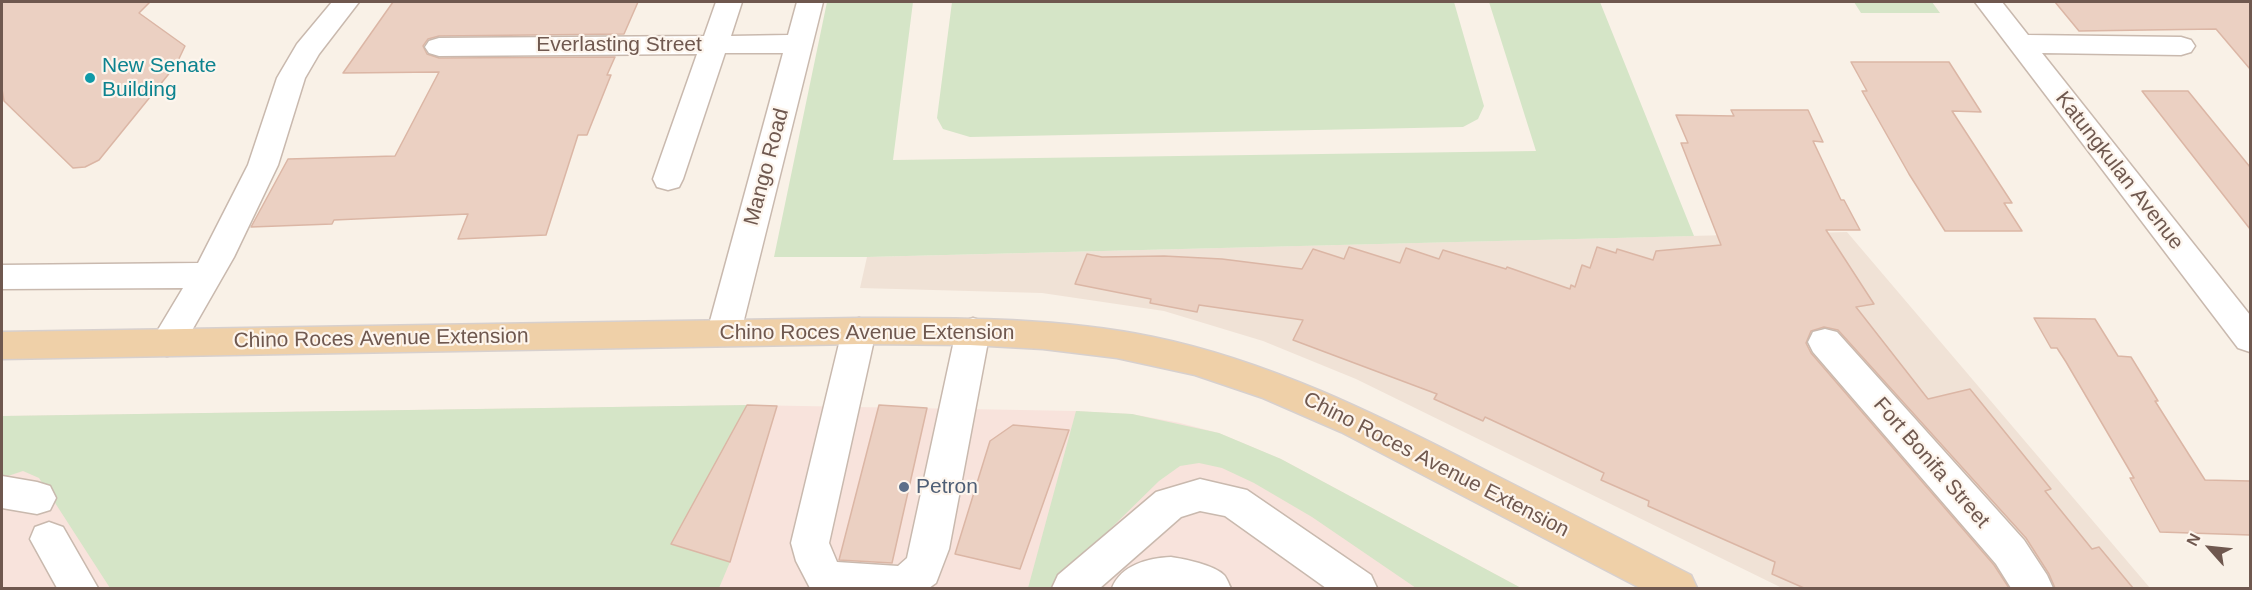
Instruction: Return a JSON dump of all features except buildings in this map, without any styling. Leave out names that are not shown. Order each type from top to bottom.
[{"type":"main road","name":"Chino Roces Avenue Extension","points":[[2,346],[859,331],[973,331],[1095,341],[1153,351],[1252,378],[1361,423],[1677,588]]},
{"type":"street","points":[[167,343],[208,274],[263,165],[291,78],[307,50],[346,2]]},
{"type":"street","points":[[668,179],[729,2]]},
{"type":"street","name":"Mango Road","points":[[724,332],[810,2]]},
{"type":"street","name":"Katungkulan Avenue","points":[[1988,2],[2250,339]]},
{"type":"street","name":"Everlasting Street","points":[[439,47],[799,44]]},
{"type":"street","points":[[2021,44],[2181,46]]},
{"type":"street","points":[[2,277],[208,274]]},
{"type":"street","points":[[859,331],[810,543],[814,561],[826,579],[905,584],[922,570],[930,549],[973,331]]},
{"type":"street","name":"Fort Bonifa Street","points":[[1824,342],[2010,552],[2033,588]]},
{"type":"street","points":[[2,492],[37,498]]},
{"type":"street","points":[[1072,588],[1169,504],[1200,495],[1234,502],[1357,588]]},
{"type":"street","points":[[48,539],[78,588]]},
{"type":"street","points":[[1132,588],[1138,582],[1170,575],[1201,580],[1211,588]]},
{"type":"shaded area","points":[[1847,232],[2150,588],[1782,588],[1356,379],[1263,341],[1164,311],[1042,293],[860,288],[867,257]]},
{"type":"shaded area","points":[[747,405],[1076,411],[1132,414],[1180,423],[1219,433],[1281,459],[1521,588],[2,588],[2,416]]},
{"type":"green space","points":[[827,2],[913,2],[893,160],[1536,151],[1489,2],[1600,2],[1694,236],[867,257],[774,257]]},
{"type":"green space","points":[[952,2],[1454,2],[1484,106],[1478,119],[1463,127],[970,137],[943,129],[937,118]]},
{"type":"green space","points":[[1854,2],[1932,2],[1940,13],[1861,13]]},
{"type":"green space","points":[[747,405],[730,562],[719,588],[110,588],[39,478],[23,471],[2,478],[2,416]]},
{"type":"green space","points":[[1076,411],[1132,414],[1219,433],[1281,459],[1521,588],[1416,588],[1312,517],[1254,483],[1222,468],[1199,463],[1180,466],[1159,481],[1050,588],[1028,588]]},
{"type":"place","name":"New Senate Building","points":[[90,78]]},
{"type":"place","name":"Petron","points":[[904,487]]}]
